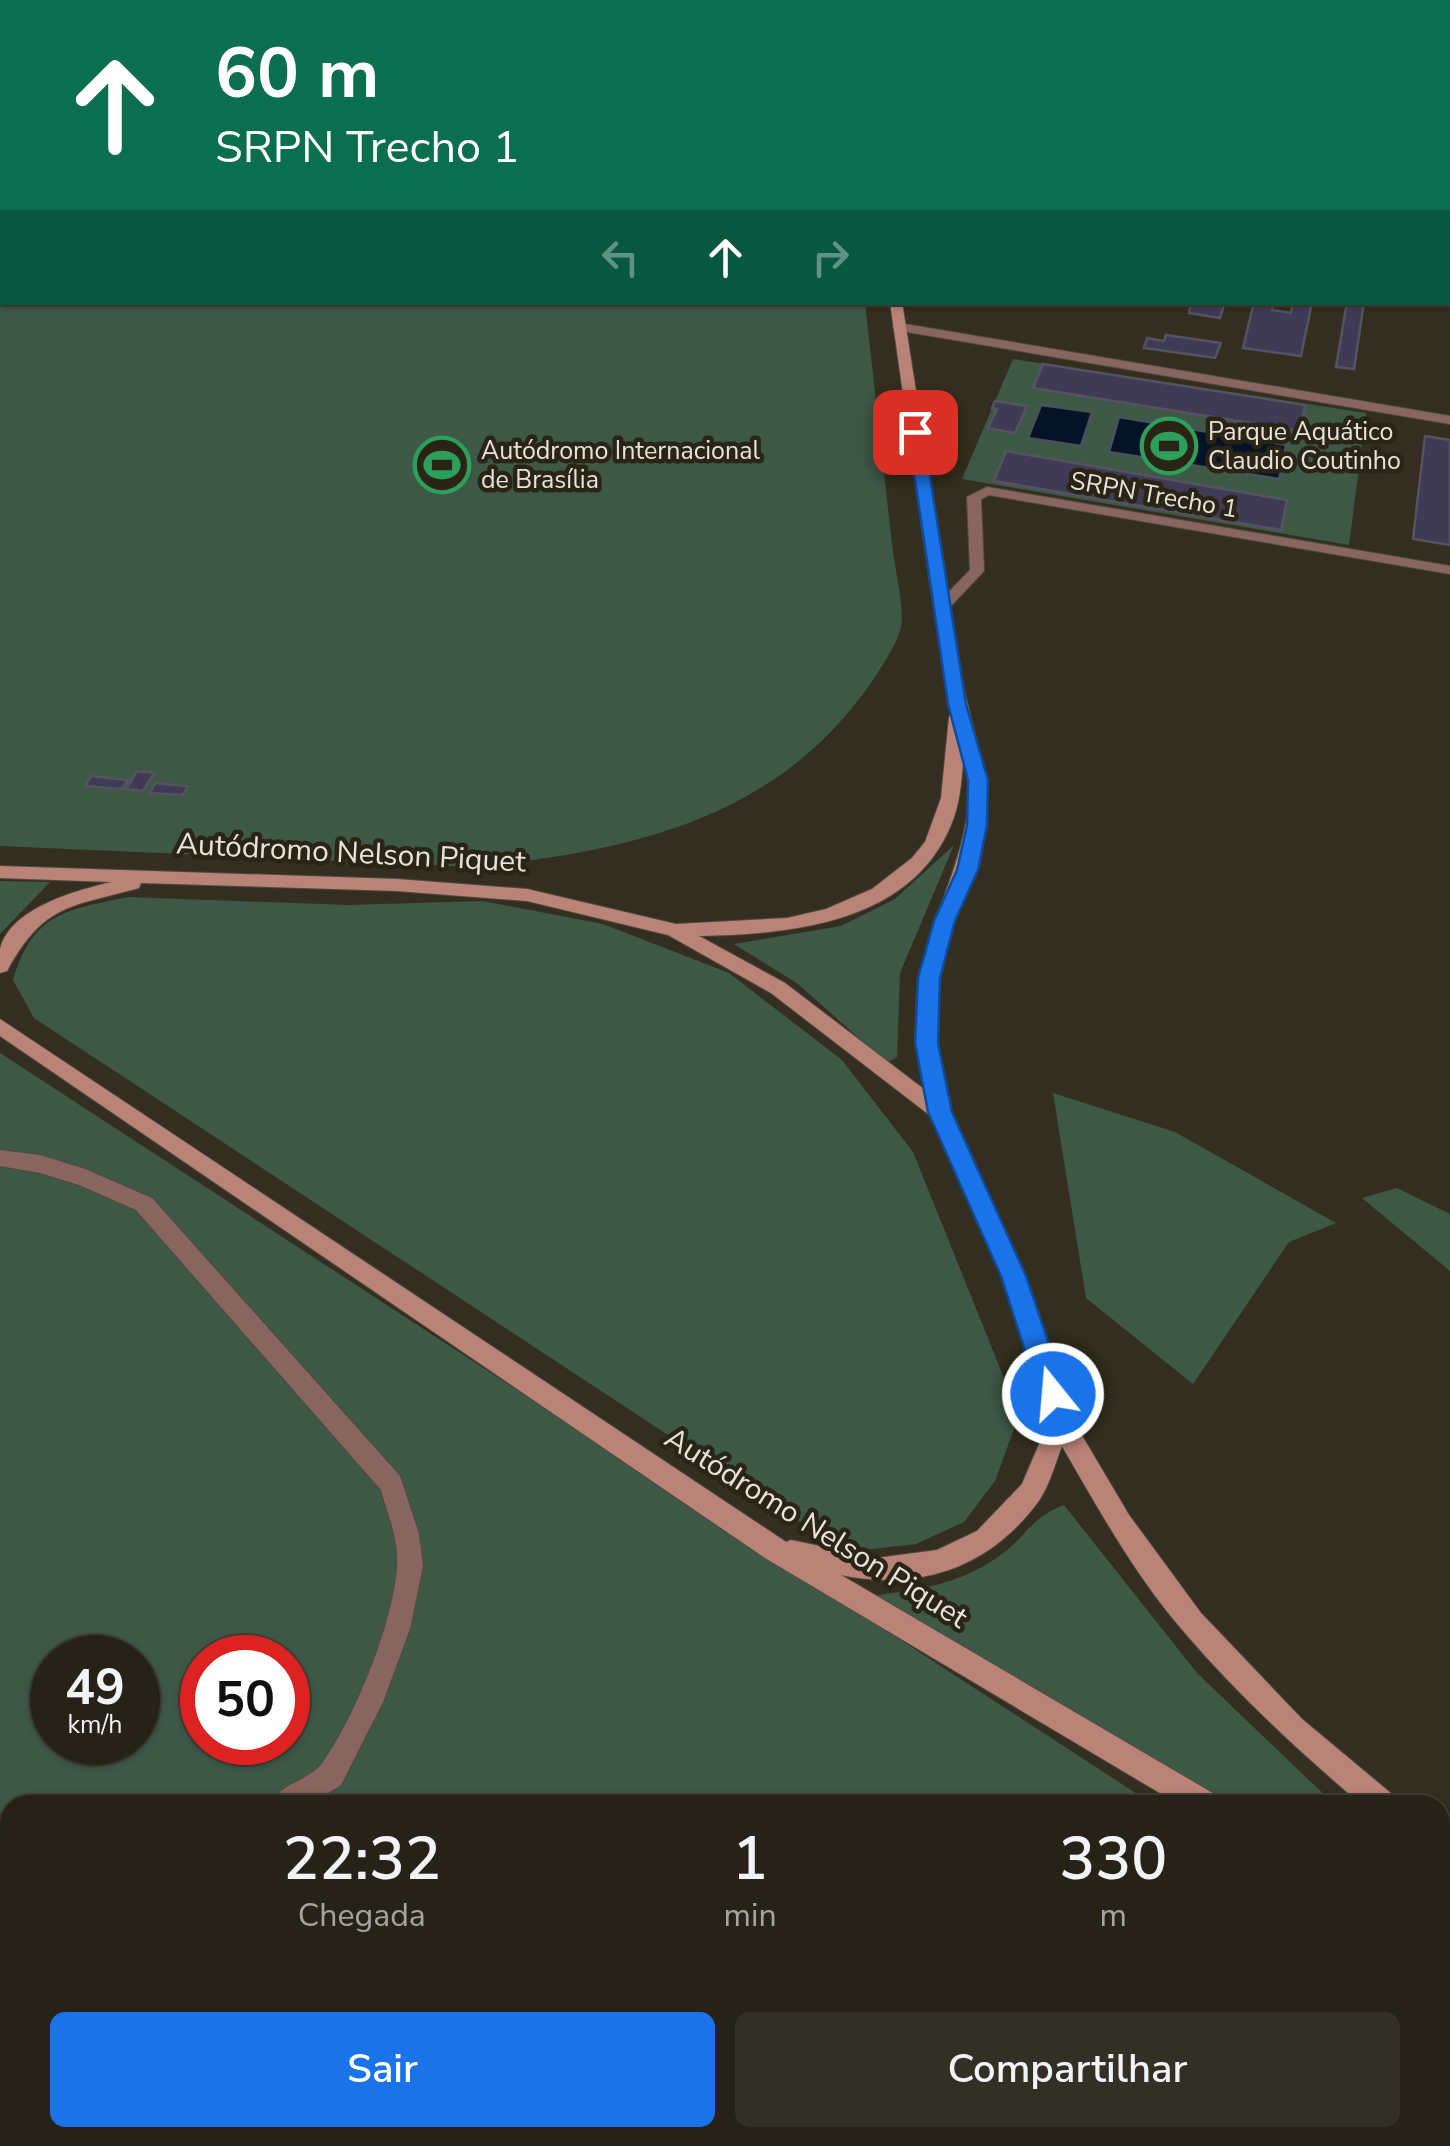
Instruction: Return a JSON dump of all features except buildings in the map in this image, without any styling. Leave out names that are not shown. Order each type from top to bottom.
[{"type":"main road","points":[[896,305],[957,704],[978,780],[977,825],[968,870],[944,921],[929,978],[926,1043],[940,1112]]},
{"type":"main road","points":[[672,930],[789,925],[840,911],[886,889],[922,858],[943,826],[955,752],[957,704]]},
{"type":"main road","name":"Autódromo Nelson Piquet","points":[[0,872],[397,885],[527,895],[672,930],[778,988],[940,1112],[1014,1276],[1060,1421],[1120,1523],[1192,1622],[1293,1728],[1371,1795]]},
{"type":"main road","points":[[0,966],[20,928],[55,903],[164,878]]},
{"type":"main road","name":"Autódromo Nelson Piquet","points":[[2,1022],[774,1549],[1189,1795]]},
{"type":"main road","points":[[774,1549],[877,1570],[939,1562],[986,1540],[1031,1492],[1060,1421]]},
{"type":"lane","points":[[900,327],[1450,420]]},
{"type":"lane","name":"SRPN Trecho 1","points":[[941,608],[977,572],[974,497],[988,491],[1450,570]]},
{"type":"lane","points":[[0,1158],[40,1164],[85,1178],[144,1204],[391,1484],[407,1534],[410,1566],[397,1629],[370,1702],[331,1775],[300,1795]]},
{"type":"green space","name":"Autódromo Internacional de Brasília","points":[[0,305],[865,305],[901,627],[883,664],[859,699],[821,741],[780,775],[734,803],[636,840],[529,861],[474,867],[0,846]]},
{"type":"green space","name":"Parque Aquático Claudio Coutinho","points":[[1013,359],[1366,413],[1349,545],[962,479]]},
{"type":"green space","points":[[954,845],[900,973],[897,1057],[887,1063],[798,984],[734,944],[841,926],[895,899]]},
{"type":"green space","points":[[0,881],[50,882],[0,934]]},
{"type":"green space","points":[[128,897],[348,905],[483,901],[603,924],[729,973],[842,1060],[913,1152],[1004,1378],[1014,1429],[995,1481],[964,1522],[916,1544],[846,1552],[34,1018],[13,980],[31,941],[55,918],[70,911]]},
{"type":"green space","points":[[0,1053],[1139,1795],[0,1795]]},
{"type":"green space","points":[[1053,1093],[1175,1132],[1336,1223],[1289,1242],[1193,1384],[1086,1298]]},
{"type":"green space","points":[[1397,1188],[1450,1214],[1450,1271],[1362,1198]]},
{"type":"green space","points":[[1064,1505],[1197,1673],[1325,1795],[1215,1795],[1061,1710],[873,1596],[938,1584],[982,1567],[1052,1510]]},
{"type":"water","points":[[1041,405],[1092,412],[1081,446],[1028,438]]},
{"type":"water","points":[[1119,417],[1286,445],[1279,479],[1109,452]]},
{"type":"place","name":"Parque Aquático Claudio Coutinho","points":[[1169,446]]},
{"type":"place","name":"Autódromo Internacional de Brasília","points":[[442,465]]},
{"type":"route","points":[[915,432],[957,704],[970,739],[978,780],[977,825],[968,870],[944,921],[929,978],[926,1043],[940,1112],[1014,1276],[1053,1394]]}]
